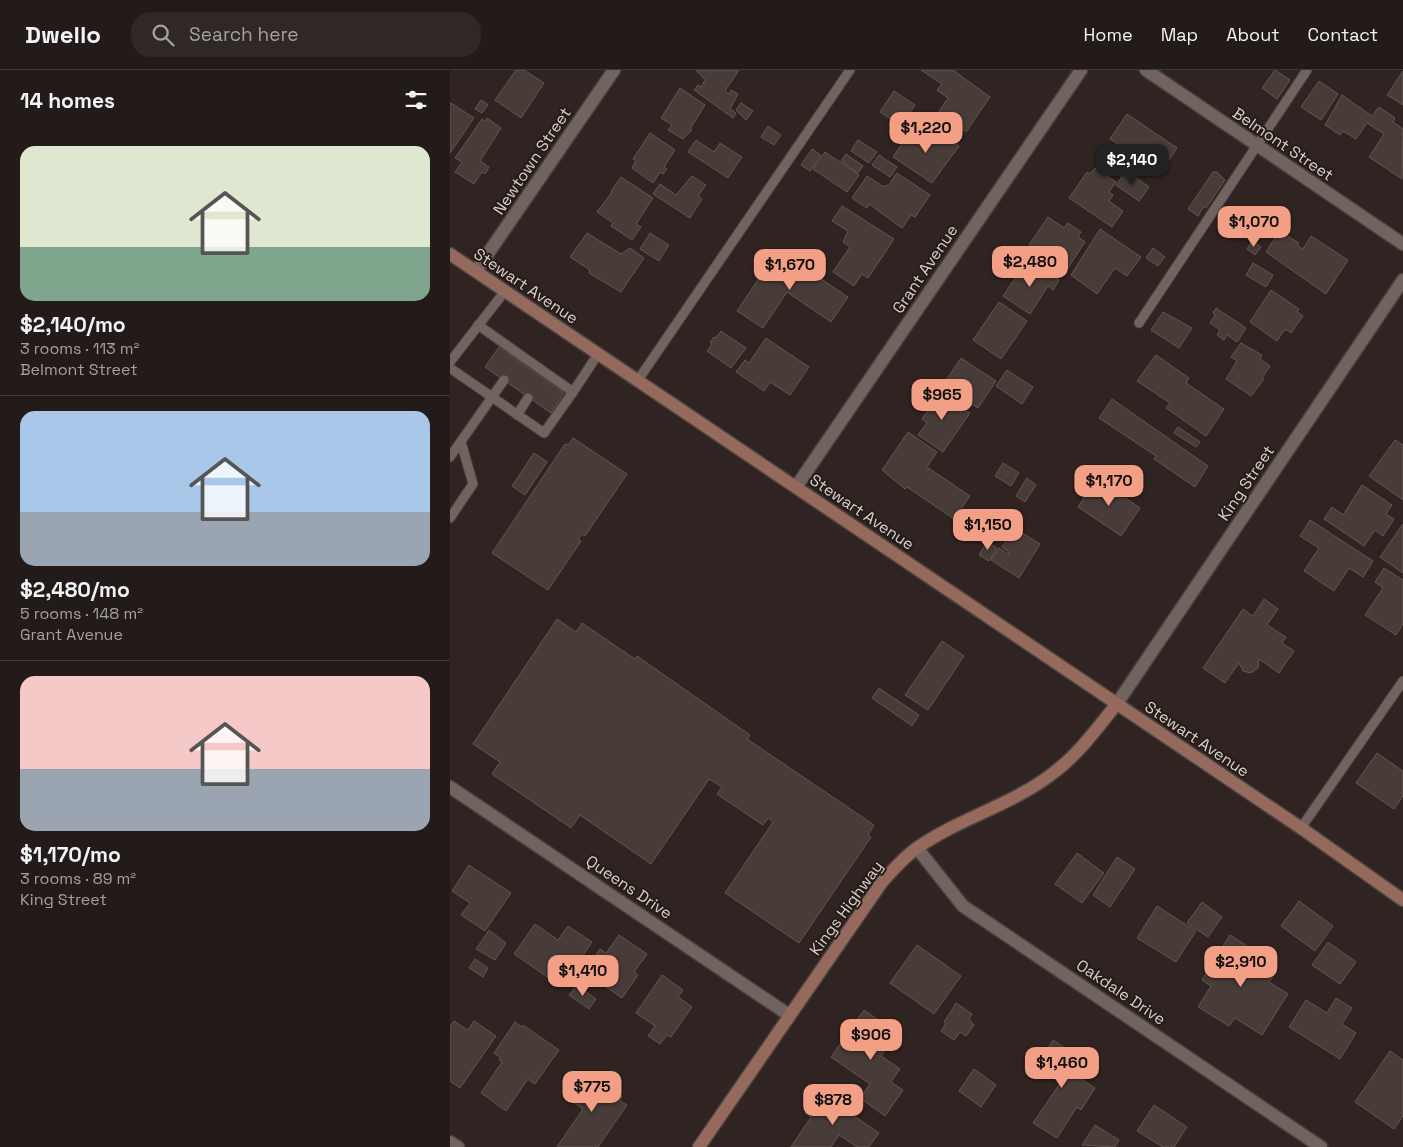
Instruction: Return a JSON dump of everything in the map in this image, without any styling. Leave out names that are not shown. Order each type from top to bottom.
[{"type":"main road","name":"Stewart Avenue","points":[[450,254],[1301,828],[1403,900]]},
{"type":"main road","name":"Kings Highway","points":[[699,1147],[882,882],[917,848],[1020,794],[1057,770],[1092,735],[1116,705]]},
{"type":"street","name":"Newtown Street","points":[[476,271],[614,70]]},
{"type":"street","name":"Grant Avenue","points":[[796,487],[1081,70]]},
{"type":"street","name":"Belmont Street","points":[[1146,70],[1403,244]]},
{"type":"street","name":"King Street","points":[[1116,705],[1403,280]]},
{"type":"street","name":"Queens Drive","points":[[450,787],[789,1015]]},
{"type":"street","name":"Oakdale Drive","points":[[917,848],[963,906],[1321,1147]]},
{"type":"street","points":[[450,1142],[458,1147]]},
{"type":"lane","points":[[638,380],[850,70]]},
{"type":"lane","points":[[1139,323],[1307,70]]},
{"type":"lane","points":[[450,362],[505,291]]},
{"type":"lane","points":[[478,325],[519,358],[574,392]]},
{"type":"lane","points":[[450,368],[544,433],[574,392],[598,354]]},
{"type":"lane","points":[[450,457],[504,380]]},
{"type":"lane","points":[[517,416],[528,398]]},
{"type":"lane","points":[[450,518],[473,484],[461,442]]},
{"type":"lane","points":[[1301,828],[1403,682]]},
{"type":"building","points":[[516,70],[524,70],[544,83],[521,118],[495,100]]},
{"type":"building","points":[[696,70],[739,70],[725,91],[729,94],[731,90],[738,94],[730,109],[736,113],[733,118],[694,90],[698,85],[701,87],[705,80]]},
{"type":"building","points":[[921,70],[953,70],[990,97],[966,132],[938,113],[948,98],[937,90],[942,84]]},
{"type":"building","points":[[1275,70],[1290,80],[1277,99],[1262,88]]},
{"type":"building","points":[[1403,71],[1403,105],[1387,95]]},
{"type":"building","points":[[1319,81],[1338,94],[1321,120],[1301,107]]},
{"type":"building","points":[[680,88],[705,105],[690,129],[692,130],[683,139],[668,130],[672,125],[661,118]]},
{"type":"building","points":[[894,91],[915,105],[901,126],[880,112]]},
{"type":"building","points":[[1342,95],[1372,116],[1379,107],[1395,118],[1393,122],[1403,129],[1402,179],[1369,157],[1384,134],[1367,123],[1356,139],[1343,131],[1340,135],[1325,125]]},
{"type":"building","points":[[481,100],[488,105],[482,113],[475,109]]},
{"type":"building","points":[[741,103],[753,111],[746,120],[736,110]]},
{"type":"building","points":[[450,104],[474,118],[450,153]]},
{"type":"building","points":[[1127,114],[1177,148],[1160,173],[1110,139]]},
{"type":"building","points":[[487,118],[501,128],[480,161],[489,167],[485,174],[482,172],[474,184],[455,172],[462,162],[455,158],[482,119],[485,121]]},
{"type":"building","points":[[768,126],[781,135],[774,145],[761,137]]},
{"type":"building","points":[[931,127],[959,146],[932,183],[893,157],[910,132],[922,140]]},
{"type":"building","points":[[650,133],[675,150],[664,167],[667,169],[663,174],[660,172],[653,183],[632,168],[636,161],[633,159]]},
{"type":"building","points":[[696,140],[714,152],[720,143],[742,157],[728,178],[688,152]]},
{"type":"building","points":[[858,140],[877,152],[869,163],[851,151]]},
{"type":"building","points":[[812,149],[821,155],[810,171],[801,165]]},
{"type":"building","points":[[825,152],[859,175],[847,192],[813,169]]},
{"type":"building","points":[[846,154],[863,166],[858,173],[841,161]]},
{"type":"building","points":[[879,155],[897,167],[890,177],[872,165]]},
{"type":"building","points":[[1095,168],[1116,182],[1109,192],[1113,195],[1109,201],[1123,211],[1112,227],[1069,198],[1087,172],[1090,174]]},
{"type":"building","points":[[1126,171],[1149,187],[1139,201],[1116,185]]},
{"type":"building","points":[[1213,172],[1217,172],[1225,180],[1206,208],[1204,206],[1198,216],[1188,209]]},
{"type":"building","points":[[897,173],[930,195],[915,217],[911,215],[902,228],[869,204],[867,208],[852,198],[867,176],[884,187],[888,186]]},
{"type":"building","points":[[692,176],[706,185],[698,196],[702,199],[690,218],[653,194],[660,184],[676,195]]},
{"type":"building","points":[[621,177],[653,198],[636,224],[641,227],[632,240],[611,226],[613,223],[597,212]]},
{"type":"building","points":[[842,206],[894,239],[868,278],[862,274],[854,286],[833,272],[850,247],[843,242],[848,231],[832,221]]},
{"type":"building","points":[[1048,217],[1064,228],[1068,223],[1081,232],[1078,237],[1085,242],[1066,271],[1029,245]]},
{"type":"building","points":[[1100,229],[1141,257],[1127,276],[1115,268],[1097,294],[1071,275]]},
{"type":"building","points":[[587,233],[621,254],[630,248],[644,258],[621,292],[589,273],[590,270],[570,257]]},
{"type":"building","points":[[650,233],[669,245],[659,261],[640,249]]},
{"type":"building","points":[[1277,235],[1283,239],[1286,235],[1299,243],[1297,245],[1303,249],[1311,236],[1348,260],[1326,294],[1266,252]]},
{"type":"building","points":[[1252,241],[1261,247],[1255,255],[1247,249]]},
{"type":"building","points":[[1153,248],[1165,257],[1158,266],[1146,258]]},
{"type":"building","points":[[778,250],[848,297],[831,322],[787,292],[763,328],[737,311]]},
{"type":"building","points":[[1253,263],[1273,275],[1266,287],[1246,275]]},
{"type":"building","points":[[1036,265],[1059,280],[1053,290],[1048,286],[1030,314],[1003,296],[1022,268],[1030,274]]},
{"type":"building","points":[[1271,290],[1299,309],[1297,312],[1303,316],[1291,333],[1285,329],[1277,341],[1250,322]]},
{"type":"building","points":[[999,302],[1027,321],[1001,359],[973,340]]},
{"type":"building","points":[[1216,308],[1246,328],[1237,342],[1227,335],[1224,340],[1217,335],[1220,330],[1210,323],[1215,315],[1213,313]]},
{"type":"building","points":[[1163,312],[1192,328],[1179,348],[1151,330]]},
{"type":"building","points":[[721,331],[746,348],[731,368],[707,351],[712,344],[710,342]]},
{"type":"building","points":[[766,338],[809,367],[790,395],[770,382],[764,391],[736,372],[745,360],[749,363]]},
{"type":"building","points":[[1241,343],[1262,355],[1260,359],[1270,366],[1262,378],[1264,379],[1251,396],[1226,379],[1237,361],[1231,357]]},
{"type":"building","points":[[499,347],[564,393],[551,413],[485,367]]},
{"type":"building","points":[[1156,355],[1189,378],[1186,383],[1224,409],[1206,436],[1166,408],[1170,403],[1137,381]]},
{"type":"building","points":[[961,358],[996,381],[978,408],[943,385]]},
{"type":"building","points":[[1007,370],[1033,387],[1022,404],[996,386]]},
{"type":"building","points":[[937,391],[970,413],[943,452],[918,435],[927,423],[922,419],[930,407],[927,405]]},
{"type":"building","points":[[1112,399],[1208,466],[1195,487],[1154,459],[1156,456],[1099,418]]},
{"type":"building","points":[[1178,427],[1200,442],[1196,447],[1174,433]]},
{"type":"building","points":[[908,432],[937,452],[927,467],[970,496],[954,519],[907,487],[905,489],[882,470]]},
{"type":"building","points":[[573,438],[627,474],[585,536],[582,534],[578,539],[581,541],[548,590],[492,553],[565,444],[568,445]]},
{"type":"building","points":[[1395,440],[1403,445],[1403,500],[1369,476]]},
{"type":"building","points":[[534,453],[547,462],[525,495],[512,486]]},
{"type":"building","points":[[1003,463],[1019,473],[1011,486],[995,476]]},
{"type":"building","points":[[1027,478],[1036,485],[1025,502],[1016,496]]},
{"type":"building","points":[[1097,478],[1140,508],[1121,536],[1078,507]]},
{"type":"building","points":[[1362,485],[1392,505],[1386,514],[1394,519],[1383,536],[1375,530],[1364,546],[1324,519],[1332,507],[1343,515]]},
{"type":"building","points":[[1310,520],[1373,561],[1363,577],[1349,568],[1334,591],[1304,571],[1319,548],[1300,536]]},
{"type":"building","points":[[1403,524],[1403,573],[1380,557]]},
{"type":"building","points":[[1014,528],[1040,544],[1019,578],[991,560],[999,548],[1008,554],[1009,552],[1002,547]]},
{"type":"building","points":[[987,542],[997,548],[989,561],[979,555]]},
{"type":"building","points":[[1384,568],[1403,580],[1403,624],[1396,635],[1365,615],[1383,588],[1375,582]]},
{"type":"building","points":[[1264,599],[1278,609],[1267,625],[1286,637],[1282,643],[1294,651],[1279,673],[1259,659],[1258,668],[1251,673],[1243,671],[1239,663],[1225,683],[1203,668],[1243,609],[1253,616]]},
{"type":"building","points":[[557,619],[576,632],[582,623],[635,659],[637,656],[750,735],[747,739],[874,825],[868,835],[871,837],[799,943],[725,893],[773,822],[768,818],[763,825],[717,794],[722,787],[709,779],[651,864],[580,815],[571,828],[492,774],[500,762],[473,744]]},
{"type":"building","points":[[942,641],[964,656],[928,710],[905,695]]},
{"type":"building","points":[[879,688],[919,715],[912,726],[872,698]]},
{"type":"building","points":[[1377,753],[1403,771],[1403,796],[1394,809],[1356,783]]},
{"type":"building","points":[[1077,853],[1104,873],[1082,903],[1055,884]]},
{"type":"building","points":[[1117,857],[1135,869],[1110,907],[1093,895]]},
{"type":"building","points":[[469,865],[511,893],[485,931],[461,915],[470,903],[452,891]]},
{"type":"building","points":[[1299,901],[1333,926],[1315,951],[1281,926]]},
{"type":"building","points":[[1202,902],[1222,917],[1208,937],[1187,923]]},
{"type":"building","points":[[1157,906],[1196,931],[1176,962],[1137,938]]},
{"type":"building","points":[[535,924],[558,940],[568,926],[592,942],[562,987],[514,954]]},
{"type":"building","points":[[489,930],[506,943],[495,960],[476,949]]},
{"type":"building","points":[[619,935],[647,954],[634,972],[638,975],[622,998],[584,972],[600,949],[606,953]]},
{"type":"building","points":[[1230,935],[1261,955],[1256,964],[1274,975],[1269,982],[1288,994],[1262,1035],[1235,1018],[1229,1026],[1198,1007],[1211,986],[1202,980]]},
{"type":"building","points":[[1328,942],[1356,962],[1340,984],[1312,965]]},
{"type":"building","points":[[917,945],[961,976],[934,1014],[890,983]]},
{"type":"building","points":[[475,959],[488,968],[483,977],[469,968]]},
{"type":"building","points":[[662,975],[683,990],[678,997],[692,1007],[671,1037],[667,1035],[660,1044],[648,1036],[655,1026],[636,1013]]},
{"type":"building","points":[[577,985],[596,999],[589,1009],[569,995]]},
{"type":"building","points":[[1336,998],[1352,1008],[1342,1024],[1356,1033],[1340,1059],[1289,1027],[1306,1000],[1327,1013]]},
{"type":"building","points":[[956,1003],[972,1014],[969,1019],[974,1025],[966,1036],[960,1032],[954,1040],[941,1031],[946,1023],[944,1022]]},
{"type":"building","points":[[864,1010],[897,1033],[881,1056],[900,1069],[891,1082],[903,1090],[885,1116],[860,1098],[870,1084],[831,1057]]},
{"type":"building","points":[[454,1021],[468,1030],[474,1021],[496,1036],[460,1088],[450,1081],[450,1027]]},
{"type":"building","points":[[515,1022],[522,1027],[523,1025],[559,1050],[535,1084],[528,1079],[506,1111],[481,1093],[502,1062],[499,1060],[501,1058],[494,1053]]},
{"type":"building","points":[[1053,1040],[1083,1060],[1074,1074],[1095,1088],[1081,1110],[1077,1107],[1057,1138],[1033,1123],[1061,1082],[1036,1066]]},
{"type":"building","points":[[1390,1051],[1403,1060],[1403,1116],[1394,1129],[1355,1102]]},
{"type":"building","points":[[974,1069],[996,1085],[981,1107],[959,1091]]},
{"type":"building","points":[[578,1072],[596,1085],[599,1081],[622,1096],[620,1101],[627,1105],[598,1147],[557,1147],[583,1109],[563,1095]]},
{"type":"building","points":[[819,1092],[879,1133],[869,1147],[857,1147],[839,1135],[831,1147],[791,1147],[811,1117],[805,1113]]},
{"type":"building","points":[[1154,1105],[1187,1127],[1174,1147],[1163,1147],[1137,1131]]},
{"type":"building","points":[[1095,1125],[1119,1140],[1115,1147],[1082,1145]]}]
